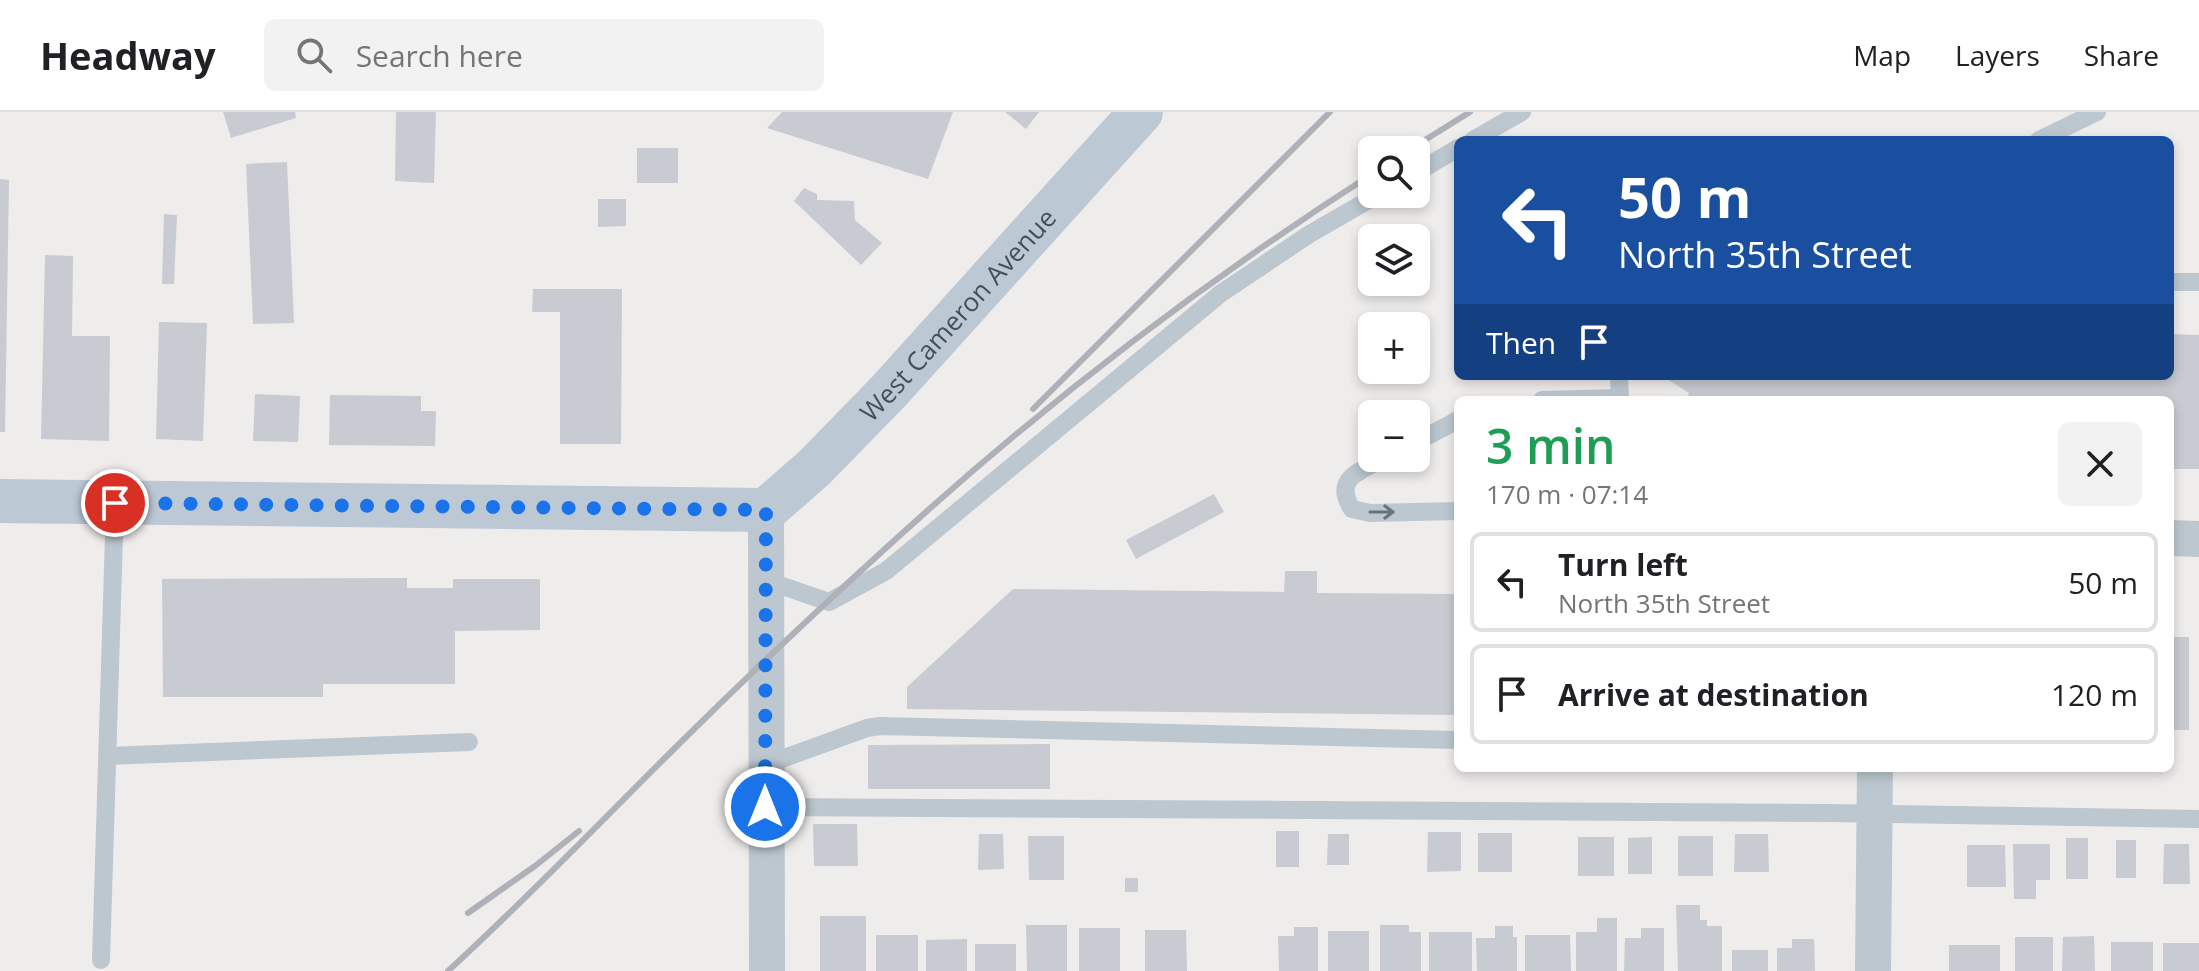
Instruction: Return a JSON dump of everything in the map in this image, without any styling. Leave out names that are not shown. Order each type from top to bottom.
[{"type":"street","name":"West Cameron Avenue","points":[[766,510],[815,467],[889,391],[1141,112]]},
{"type":"street","points":[[0,501],[766,510],[767,971]]},
{"type":"street","points":[[2174,538],[2199,539]]},
{"type":"street","points":[[1873,971],[1875,772]]},
{"type":"lane","points":[[1480,136],[1522,112]]},
{"type":"lane","points":[[2047,136],[2097,112]]},
{"type":"lane","points":[[1430,165],[1454,150]]},
{"type":"lane","points":[[765,580],[829,602],[886,571],[1220,294],[1308,235],[1358,206]]},
{"type":"lane","points":[[2174,282],[2199,282]]},
{"type":"lane","points":[[1430,435],[1454,422]]},
{"type":"lane","points":[[1360,472],[1345,484],[1344,497],[1352,509],[1370,513],[1454,511]]},
{"type":"lane","points":[[101,960],[115,503]]},
{"type":"lane","points":[[765,765],[880,726],[1454,740]]},
{"type":"lane","points":[[107,756],[469,742]]},
{"type":"lane","points":[[765,807],[2199,819]]},
{"type":"building","points":[[223,112],[295,112],[296,118],[231,138]]},
{"type":"building","points":[[396,112],[436,112],[434,183],[395,181]]},
{"type":"building","points":[[782,112],[953,112],[928,179],[767,128]]},
{"type":"building","points":[[1005,112],[1039,112],[1026,129]]},
{"type":"building","points":[[637,148],[678,148],[678,183],[637,183]]},
{"type":"building","points":[[287,162],[294,323],[253,324],[246,164]]},
{"type":"building","points":[[0,179],[9,180],[5,432],[0,432]]},
{"type":"building","points":[[804,188],[817,194],[817,200],[854,201],[855,220],[882,243],[861,265],[794,201]]},
{"type":"building","points":[[598,199],[626,199],[626,226],[598,227]]},
{"type":"building","points":[[164,214],[177,215],[174,284],[162,284]]},
{"type":"building","points":[[45,255],[73,256],[72,336],[110,336],[109,441],[41,439]]},
{"type":"building","points":[[533,289],[622,289],[621,444],[560,444],[560,312],[532,312]]},
{"type":"building","points":[[159,322],[207,323],[203,441],[156,439]]},
{"type":"building","points":[[2174,334],[2199,335],[2199,469],[2174,469],[2174,396],[1688,396],[1689,393],[1669,380],[2174,380]]},
{"type":"building","points":[[255,394],[300,396],[298,442],[253,441]]},
{"type":"building","points":[[330,395],[421,396],[421,411],[436,411],[435,446],[329,445]]},
{"type":"building","points":[[1214,494],[1224,512],[1136,559],[1126,540]]},
{"type":"building","points":[[1285,571],[1317,571],[1317,593],[1454,594],[1454,715],[907,709],[907,687],[1013,589],[1284,592]]},
{"type":"building","points":[[407,578],[407,588],[453,588],[453,579],[540,579],[540,630],[455,631],[455,684],[323,684],[323,697],[163,697],[162,579]]},
{"type":"building","points":[[2174,637],[2189,637],[2189,730],[2174,730]]},
{"type":"building","points":[[1050,744],[1050,789],[868,789],[868,745]]},
{"type":"building","points":[[813,824],[857,824],[858,866],[814,866]]},
{"type":"building","points":[[1276,831],[1299,831],[1299,867],[1276,867]]},
{"type":"building","points":[[1428,832],[1461,832],[1461,871],[1427,872]]},
{"type":"building","points":[[1478,833],[1512,833],[1512,872],[1478,872]]},
{"type":"building","points":[[979,834],[1003,834],[1004,869],[978,870]]},
{"type":"building","points":[[1328,834],[1349,834],[1349,865],[1327,865]]},
{"type":"building","points":[[1735,834],[1768,834],[1769,872],[1734,872]]},
{"type":"building","points":[[1028,836],[1064,836],[1064,880],[1029,880]]},
{"type":"building","points":[[1678,836],[1713,836],[1713,876],[1678,876]]},
{"type":"building","points":[[1578,837],[1614,837],[1614,876],[1578,876]]},
{"type":"building","points":[[1652,837],[1652,874],[1628,874],[1628,838]]},
{"type":"building","points":[[2066,838],[2088,838],[2088,879],[2066,879]]},
{"type":"building","points":[[2116,840],[2136,840],[2136,878],[2116,878]]},
{"type":"building","points":[[2013,844],[2050,844],[2050,880],[2036,880],[2036,899],[2014,899]]},
{"type":"building","points":[[2164,844],[2189,844],[2190,884],[2163,884]]},
{"type":"building","points":[[1967,845],[2005,845],[2006,887],[1967,887]]},
{"type":"building","points":[[1125,878],[1138,878],[1138,892],[1125,892]]},
{"type":"building","points":[[1676,905],[1700,905],[1700,920],[1707,920],[1707,926],[1722,926],[1722,971],[1678,971]]},
{"type":"building","points":[[820,916],[866,916],[866,971],[820,971]]},
{"type":"building","points":[[1597,918],[1617,918],[1617,971],[1576,971],[1576,932],[1597,932]]},
{"type":"building","points":[[1026,925],[1067,925],[1067,971],[1027,971]]},
{"type":"building","points":[[1380,925],[1409,925],[1409,932],[1421,932],[1421,971],[1380,971]]},
{"type":"building","points":[[1495,926],[1513,926],[1513,937],[1517,937],[1517,971],[1477,971],[1476,938],[1495,938]]},
{"type":"building","points":[[1294,927],[1318,927],[1318,971],[1279,971],[1278,936],[1294,936]]},
{"type":"building","points":[[1079,928],[1120,928],[1120,971],[1079,971]]},
{"type":"building","points":[[1641,928],[1664,928],[1664,971],[1624,971],[1625,938],[1641,938]]},
{"type":"building","points":[[1145,930],[1186,930],[1187,971],[1145,971]]},
{"type":"building","points":[[1328,931],[1369,931],[1369,971],[1328,971]]},
{"type":"building","points":[[1429,932],[1472,932],[1472,971],[1429,971]]},
{"type":"building","points":[[876,935],[918,935],[918,971],[876,971]]},
{"type":"building","points":[[1525,935],[1570,935],[1571,971],[1525,971]]},
{"type":"building","points":[[2094,936],[2095,971],[2062,971],[2063,937]]},
{"type":"building","points":[[2015,937],[2053,937],[2053,971],[2015,971]]},
{"type":"building","points":[[967,939],[967,971],[926,971],[926,940]]},
{"type":"building","points":[[1792,939],[1814,939],[1815,971],[1777,971],[1777,948],[1792,948]]},
{"type":"building","points":[[2111,942],[2153,942],[2153,971],[2111,971]]},
{"type":"building","points":[[2163,943],[2199,943],[2199,971],[2163,971]]},
{"type":"building","points":[[975,944],[1016,944],[1016,971],[975,971]]},
{"type":"building","points":[[1949,945],[2000,945],[2000,971],[1949,971]]},
{"type":"building","points":[[1732,950],[1768,950],[1768,971],[1732,971]]},
{"type":"railway","points":[[1033,409],[1330,112]]},
{"type":"railway","points":[[1430,137],[1470,112]]},
{"type":"railway","points":[[448,971],[771,655],[979,465],[1087,377],[1199,292],[1358,183]]},
{"type":"railway","points":[[468,913],[579,831]]},
{"type":"route","points":[[115,503],[766,510],[765,807]]}]
